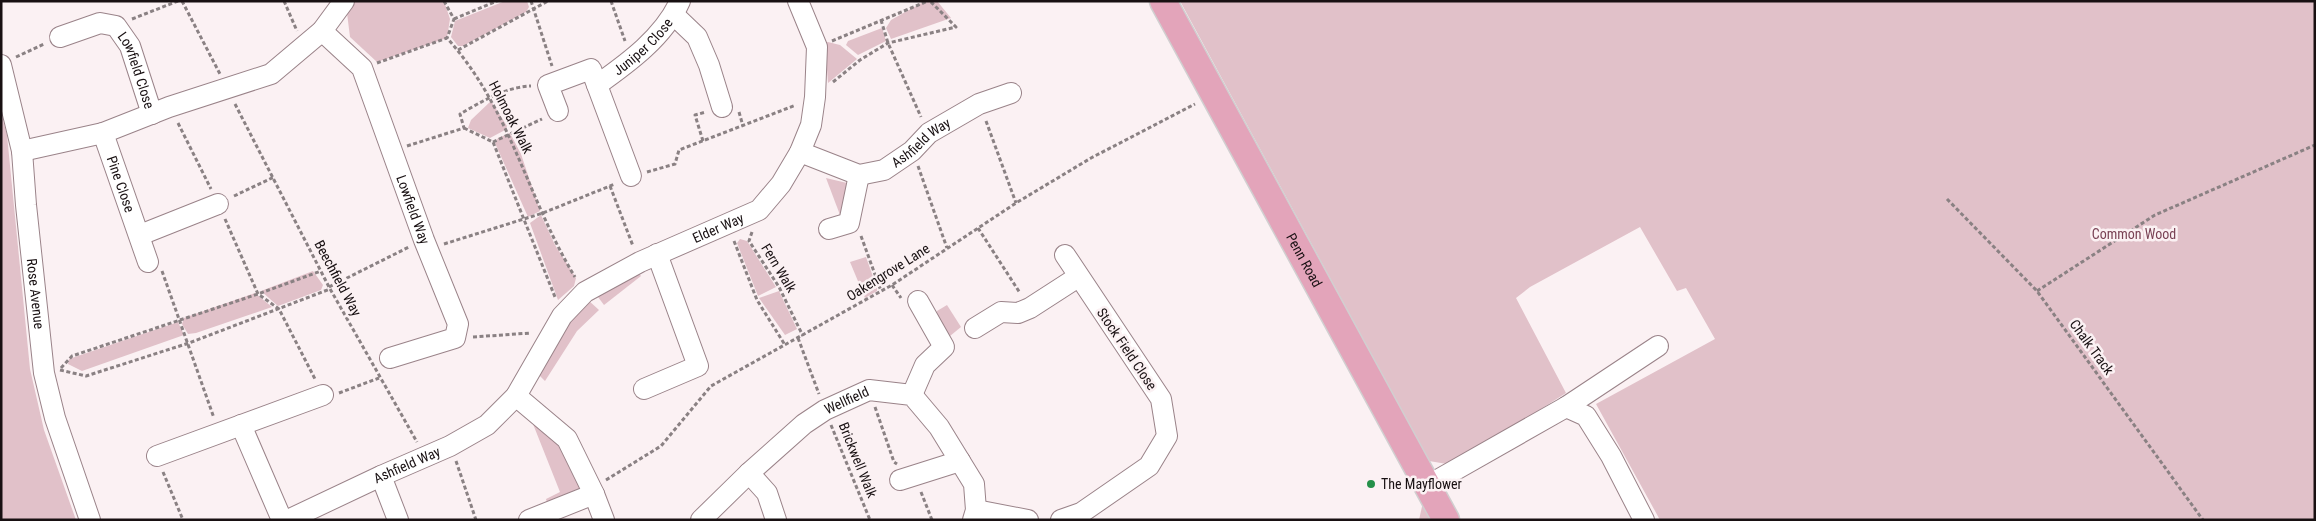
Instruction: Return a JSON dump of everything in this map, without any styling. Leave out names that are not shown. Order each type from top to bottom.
[{"type":"main road","name":"Penn Road","points":[[1163,1],[1446,520]]},
{"type":"street","points":[[22,151],[103,132],[161,110],[271,74],[322,31],[344,1]]},
{"type":"street","name":"Elder Way","points":[[516,396],[557,324],[584,292],[648,258],[759,210],[781,184],[800,152],[811,125],[815,97],[817,47],[798,1]]},
{"type":"street","points":[[677,8],[697,37],[709,65],[722,107]]},
{"type":"street","name":"Juniper Close","points":[[553,83],[594,77],[632,60],[677,8]]},
{"type":"street","name":"Lowfield Close","points":[[60,37],[100,23],[116,26],[130,46],[161,110]]},
{"type":"street","name":"Lowfield Way","points":[[322,31],[362,68],[426,244],[458,324],[455,338]]},
{"type":"street","name":"Rose Avenue","points":[[5,62],[22,151],[26,205],[52,371],[55,418],[90,520]]},
{"type":"street","points":[[594,77],[631,176]]},
{"type":"street","points":[[553,83],[558,111]]},
{"type":"street","name":"Ashfield Way","points":[[858,175],[884,170],[912,151],[929,133],[980,104],[1011,93]]},
{"type":"street","name":"Pine Close","points":[[103,132],[148,262]]},
{"type":"street","points":[[800,152],[858,175],[849,222],[829,229]]},
{"type":"street","points":[[140,235],[218,204]]},
{"type":"street","name":"Stock Field Close","points":[[1061,520],[1081,512],[1149,466],[1167,436],[1161,399],[1065,255]]},
{"type":"street","points":[[644,390],[698,366],[648,258]]},
{"type":"street","points":[[975,328],[1001,312],[1018,313],[1030,308],[1078,277]]},
{"type":"street","points":[[918,301],[944,347],[924,365],[912,395],[939,427],[974,484],[974,515],[1028,520]]},
{"type":"street","points":[[390,358],[455,338]]},
{"type":"street","points":[[1427,486],[1566,407],[1658,346]]},
{"type":"street","name":"Wellfield","points":[[701,520],[749,473],[804,424],[824,410],[869,390],[912,395]]},
{"type":"street","points":[[157,456],[323,395]]},
{"type":"street","points":[[516,396],[567,439],[594,494],[604,520]]},
{"type":"street","name":"Ashfield Way","points":[[288,520],[450,446],[487,425],[516,396]]},
{"type":"street","points":[[1566,407],[1586,416],[1611,456],[1644,520]]},
{"type":"street","points":[[241,425],[282,520]]},
{"type":"street","points":[[907,478],[960,460]]},
{"type":"street","points":[[749,473],[767,493],[776,520]]},
{"type":"street","points":[[381,476],[398,520]]},
{"type":"street","points":[[530,520],[594,494]]},
{"type":"path","points":[[116,26],[178,1]]},
{"type":"path","name":"Beechfield Way","points":[[182,1],[330,288],[416,442],[440,436],[450,446]]},
{"type":"path","points":[[284,1],[304,46]]},
{"type":"path","points":[[444,1],[454,19]]},
{"type":"path","points":[[362,68],[447,38],[454,19],[497,1]]},
{"type":"path","points":[[464,128],[460,114],[491,97],[522,86],[553,83],[531,1]]},
{"type":"path","points":[[458,50],[548,1]]},
{"type":"path","points":[[611,1],[632,60]]},
{"type":"path","points":[[52,371],[86,376],[189,343],[330,288],[426,244],[543,213],[631,176],[675,164],[680,150],[815,97],[860,60],[888,43],[956,27],[929,1],[817,47]]},
{"type":"path","points":[[881,20],[888,43],[929,133]]},
{"type":"path","points":[[5,62],[60,37]]},
{"type":"path","name":"Holmoak Walk","points":[[447,38],[458,50],[491,97],[510,134],[558,249],[584,292]]},
{"type":"path","name":"Oakengrove Lane","points":[[594,494],[605,481],[661,446],[712,386],[881,291],[1016,203],[1091,158],[1213,94]]},
{"type":"path","points":[[980,104],[1016,203]]},
{"type":"path","points":[[161,110],[218,204],[258,294],[279,309],[323,395],[332,395],[379,378]]},
{"type":"path","points":[[392,151],[464,128],[493,142],[525,218],[557,324],[455,338]]},
{"type":"path","points":[[2037,291],[2155,215],[2315,144]]},
{"type":"path","points":[[912,151],[947,248]]},
{"type":"path","points":[[218,204],[274,177]]},
{"type":"path","points":[[610,186],[648,258]]},
{"type":"path","name":"Chalk Track","points":[[1948,199],[2037,291],[2203,520]]},
{"type":"path","name":"Fern Walk","points":[[759,210],[749,241],[779,287],[803,336]]},
{"type":"path","points":[[849,222],[861,236],[881,291]]},
{"type":"path","name":"Fern Walk","points":[[724,225],[732,237],[757,300],[785,345]]},
{"type":"path","points":[[978,228],[1030,308]]},
{"type":"path","points":[[148,262],[160,265],[189,343],[219,433]]},
{"type":"path","points":[[52,371],[72,356],[180,321],[321,270]]},
{"type":"path","name":"Brickwell Walk","points":[[798,338],[824,410],[870,520]]},
{"type":"path","points":[[869,390],[894,462],[907,478],[932,520]]},
{"type":"path","points":[[450,446],[476,520]]},
{"type":"path","points":[[157,456],[183,520]]},
{"type":"green space","points":[[355,1],[444,1],[450,19],[447,38],[377,62],[350,37],[347,13]]},
{"type":"green space","points":[[505,1],[527,1],[529,7],[526,12],[463,46],[458,46],[451,37],[455,21]]},
{"type":"green space","points":[[925,1],[937,1],[951,18],[891,39],[886,28],[891,20]]},
{"type":"green space","name":"Common Wood","points":[[1180,1],[2315,1],[2315,520],[1660,520],[1596,404],[1715,339],[1686,288],[1677,291],[1640,227],[1530,287],[1516,298],[1566,393],[1453,465],[1429,461]]},
{"type":"green space","points":[[882,28],[886,41],[858,55],[846,45],[848,41]]},
{"type":"green space","points":[[825,43],[840,45],[857,59],[828,83]]},
{"type":"green space","points":[[491,101],[507,126],[505,130],[490,138],[468,128],[471,120]]},
{"type":"green space","points":[[1,113],[7,135],[30,369],[44,430],[76,520],[1,520]]},
{"type":"green space","points":[[510,133],[521,154],[540,211],[528,217],[495,143],[498,138]]},
{"type":"green space","points":[[826,178],[847,183],[843,211],[840,215]]},
{"type":"green space","points":[[541,215],[555,245],[576,278],[574,286],[558,300],[530,223]]},
{"type":"green space","points":[[740,239],[747,241],[776,287],[758,296],[737,243]]},
{"type":"green space","points":[[866,257],[877,291],[865,298],[850,262]]},
{"type":"green space","points":[[313,271],[323,285],[321,290],[278,306],[261,291]]},
{"type":"green space","points":[[638,272],[641,276],[604,305],[595,293]]},
{"type":"green space","points":[[779,291],[797,329],[785,335],[759,298]]},
{"type":"green space","points":[[255,293],[272,307],[196,333],[188,334],[182,324],[184,318]]},
{"type":"green space","points":[[588,300],[599,310],[577,331],[545,381],[538,374],[553,343]]},
{"type":"green space","points":[[947,305],[961,327],[950,336],[941,326],[937,315],[937,311]]},
{"type":"green space","points":[[178,322],[184,335],[82,371],[68,364],[69,359]]},
{"type":"green space","points":[[542,423],[554,432],[580,483],[579,489],[547,503],[546,499],[560,492],[533,424]]},
{"type":"green space","points":[[1423,502],[1432,520],[1419,520]]},
{"type":"place","name":"The Mayflower","points":[[1371,484]]}]
